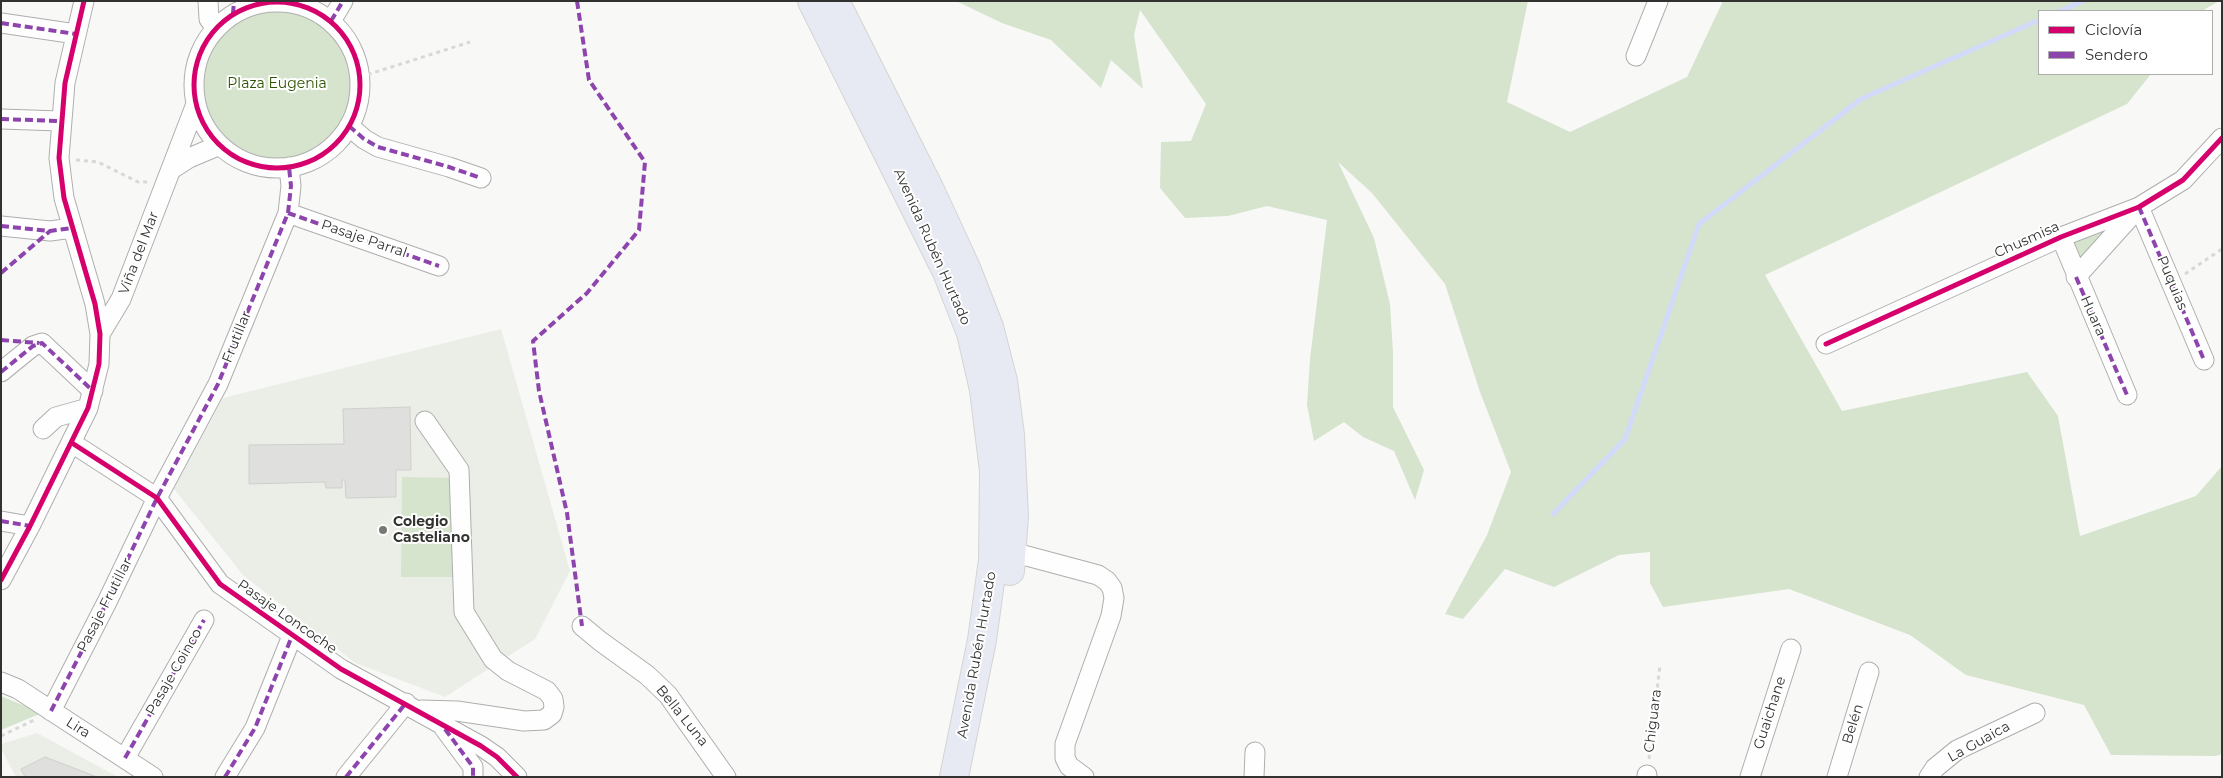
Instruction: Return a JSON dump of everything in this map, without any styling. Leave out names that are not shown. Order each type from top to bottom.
[{"type":"highway","name":"Avenida Rubén Hurtado","points":[[812,1],[920,214],[957,296],[976,352],[988,408],[995,494],[991,580],[978,662],[954,777]]},
{"type":"highway","name":"Avenida Rubén Hurtado","points":[[835,1],[930,188],[966,268],[989,327],[1003,381],[1010,435],[1014,516],[1012,552],[1005,613],[972,777]]},
{"type":"street","points":[[1,580],[72,443],[91,399],[98,364],[100,334],[88,276],[64,198],[59,158],[60,121],[65,83],[84,1]]},
{"type":"street","points":[[208,1],[209,19],[216,28]]},
{"type":"street","points":[[331,21],[343,1]]},
{"type":"street","points":[[1636,56],[1658,1]]},
{"type":"street","points":[[283,2],[308,8],[331,21],[345,37],[355,56],[360,77],[358,102],[349,126],[334,146],[313,160],[289,167],[270,167],[252,164],[235,156],[220,145],[205,126],[196,104],[194,77],[201,51],[216,28],[234,8],[283,2]]},
{"type":"street","points":[[1,23],[76,34]]},
{"type":"street","name":"Viña del Mar","points":[[100,334],[121,299],[196,104]]},
{"type":"street","points":[[1,119],[60,121]]},
{"type":"street","points":[[349,126],[364,139],[378,147],[481,178]]},
{"type":"street","name":"Chusmisa","points":[[1826,344],[2060,237],[2139,207],[2183,180],[2222,138]]},
{"type":"street","points":[[169,176],[189,158],[220,145]]},
{"type":"street","name":"Frutillar","points":[[157,498],[218,384],[288,213],[291,186],[289,167]]},
{"type":"street","name":"Chusmisa","points":[[2076,276],[2139,207]]},
{"type":"street","name":"Puquias","points":[[2139,207],[2204,360]]},
{"type":"street","name":"Pasaje Parral","points":[[288,213],[439,266]]},
{"type":"street","points":[[1,226],[50,231],[72,228]]},
{"type":"street","name":"Huara","points":[[2060,237],[2127,395]]},
{"type":"street","points":[[1,372],[33,346],[42,343],[91,399]]},
{"type":"street","points":[[43,430],[56,417],[91,399]]},
{"type":"street","points":[[346,777],[412,706],[524,721],[544,720],[552,714],[554,707],[553,699],[547,691],[508,671],[493,659],[464,612],[459,470],[425,421]]},
{"type":"street","name":"Pasaje Loncoche","points":[[72,443],[157,498],[220,584],[341,669],[412,706],[481,746],[497,757],[516,777]]},
{"type":"street","name":"Pasaje Frutillar","points":[[51,711],[108,602],[157,498]]},
{"type":"street","points":[[1,521],[30,526]]},
{"type":"street","points":[[1012,552],[1098,575],[1107,581],[1112,588],[1114,598],[1111,616],[1065,744],[1065,758],[1069,766],[1084,777]]},
{"type":"street","name":"Pasaje Coinco","points":[[125,758],[204,620]]},
{"type":"street","name":"Bella Luna","points":[[582,626],[647,675],[668,694],[726,777]]},
{"type":"street","points":[[225,777],[255,728],[292,636]]},
{"type":"street","name":"Guaichane","points":[[1750,777],[1791,649]]},
{"type":"street","name":"Belén","points":[[1837,777],[1869,672]]},
{"type":"street","name":"Lira","points":[[1,682],[18,689],[152,777]]},
{"type":"street","name":"La Guaica","points":[[1929,777],[1935,768],[1957,750],[2035,713]]},
{"type":"street","points":[[440,723],[473,767],[473,777]]},
{"type":"street","points":[[1254,777],[1255,752]]},
{"type":"path","points":[[360,77],[470,42]]},
{"type":"path","points":[[59,158],[98,162],[138,182],[169,176]]},
{"type":"path","points":[[2172,282],[2202,264],[2222,249]]},
{"type":"path","points":[[1,736],[51,711]]},
{"type":"shaded area","name":"Colegio Casteliano","points":[[501,329],[570,571],[535,639],[445,697],[355,663],[243,575],[174,489],[223,398]]},
{"type":"shaded area","points":[[37,733],[118,777],[16,777],[1,749],[1,744]]},
{"type":"green space","points":[[956,1],[1528,1],[1507,102],[1570,132],[1687,77],[1723,1],[2219,1],[2204,10],[2038,10],[2038,75],[2150,75],[2127,104],[1765,275],[1842,411],[2027,372],[2058,416],[2080,536],[2196,496],[2222,466],[2222,754],[2216,756],[2111,755],[2084,705],[1966,675],[1910,635],[1789,589],[1663,607],[1650,583],[1650,552],[1619,555],[1554,587],[1505,569],[1463,619],[1445,614],[1487,535],[1511,472],[1480,392],[1445,284],[1372,193],[1338,162],[1374,238],[1390,304],[1393,353],[1393,407],[1424,470],[1415,500],[1394,451],[1363,437],[1344,422],[1314,441],[1307,405],[1310,359],[1327,220],[1267,206],[1228,216],[1185,218],[1160,188],[1161,142],[1191,141],[1206,104],[1140,10],[1134,35],[1143,89],[1111,60],[1101,88],[1051,40],[1002,23]]},
{"type":"green space","name":"Plaza Eugenia","points":[[277,8],[292,9],[306,14],[331,30],[347,55],[352,69],[352,99],[347,113],[331,138],[306,154],[292,159],[277,160],[262,159],[248,154],[223,138],[207,113],[202,99],[201,84],[202,69],[207,55],[223,30],[248,14],[262,9]]},
{"type":"green space","points":[[2130,216],[2078,266],[2067,238]]},
{"type":"green space","points":[[402,477],[455,478],[454,577],[401,577]]},
{"type":"green space","points":[[1,696],[42,713],[1,730]]},
{"type":"building","points":[[410,407],[411,470],[396,470],[396,497],[346,498],[345,480],[342,480],[342,488],[326,488],[325,482],[249,484],[249,445],[344,444],[343,409]]},
{"type":"building","points":[[45,757],[97,777],[25,777],[21,769]]},
{"type":"waterway","points":[[2062,10],[2083,1]]},
{"type":"waterway","points":[[1553,514],[1625,439],[1699,224],[1861,99],[2038,20]]},
{"type":"marked path","points":[[233,14],[234,1]]},
{"type":"marked path","points":[[331,21],[343,1]]},
{"type":"marked path","points":[[577,1],[589,80],[645,162],[639,230],[587,293],[533,341],[539,391],[567,513],[582,626]]},
{"type":"marked path","points":[[1,23],[76,34]]},
{"type":"marked path","points":[[1,119],[60,121]]},
{"type":"marked path","points":[[349,126],[364,139],[378,147],[481,178]]},
{"type":"marked path","points":[[51,711],[107,602],[157,498],[218,384],[288,213],[291,186],[289,167]]},
{"type":"marked path","points":[[2139,207],[2204,360]]},
{"type":"marked path","points":[[288,213],[439,266]]},
{"type":"marked path","points":[[1,226],[50,231],[72,228]]},
{"type":"marked path","points":[[1,273],[50,231]]},
{"type":"marked path","points":[[2076,277],[2127,395]]},
{"type":"marked path","points":[[1,340],[39,343]]},
{"type":"marked path","points":[[1,372],[33,346],[42,343],[93,391]]},
{"type":"marked path","points":[[1,521],[30,526]]},
{"type":"marked path","points":[[125,758],[204,620]]},
{"type":"marked path","points":[[225,777],[255,728],[292,636]]},
{"type":"marked path","points":[[346,777],[406,703]]},
{"type":"marked path","points":[[445,729],[473,767],[473,777]]},
{"type":"cycle path","points":[[1,580],[30,526],[88,408],[99,364],[100,334],[95,304],[64,198],[59,158],[65,83],[84,1]]},
{"type":"cycle path","points":[[277,2],[301,6],[316,12],[341,33],[350,46],[356,61],[360,85],[356,109],[350,124],[329,149],[316,158],[301,164],[277,168],[253,164],[238,158],[213,137],[204,124],[198,109],[194,85],[198,61],[204,46],[225,21],[238,12],[253,6],[277,2]]},
{"type":"cycle path","points":[[1826,344],[2061,237],[2139,207],[2183,180],[2222,138]]},
{"type":"cycle path","points":[[72,443],[157,498],[220,584],[341,669],[481,746],[497,757],[517,777]]},
{"type":"place","name":"Colegio Casteliano","points":[[383,530]]}]
